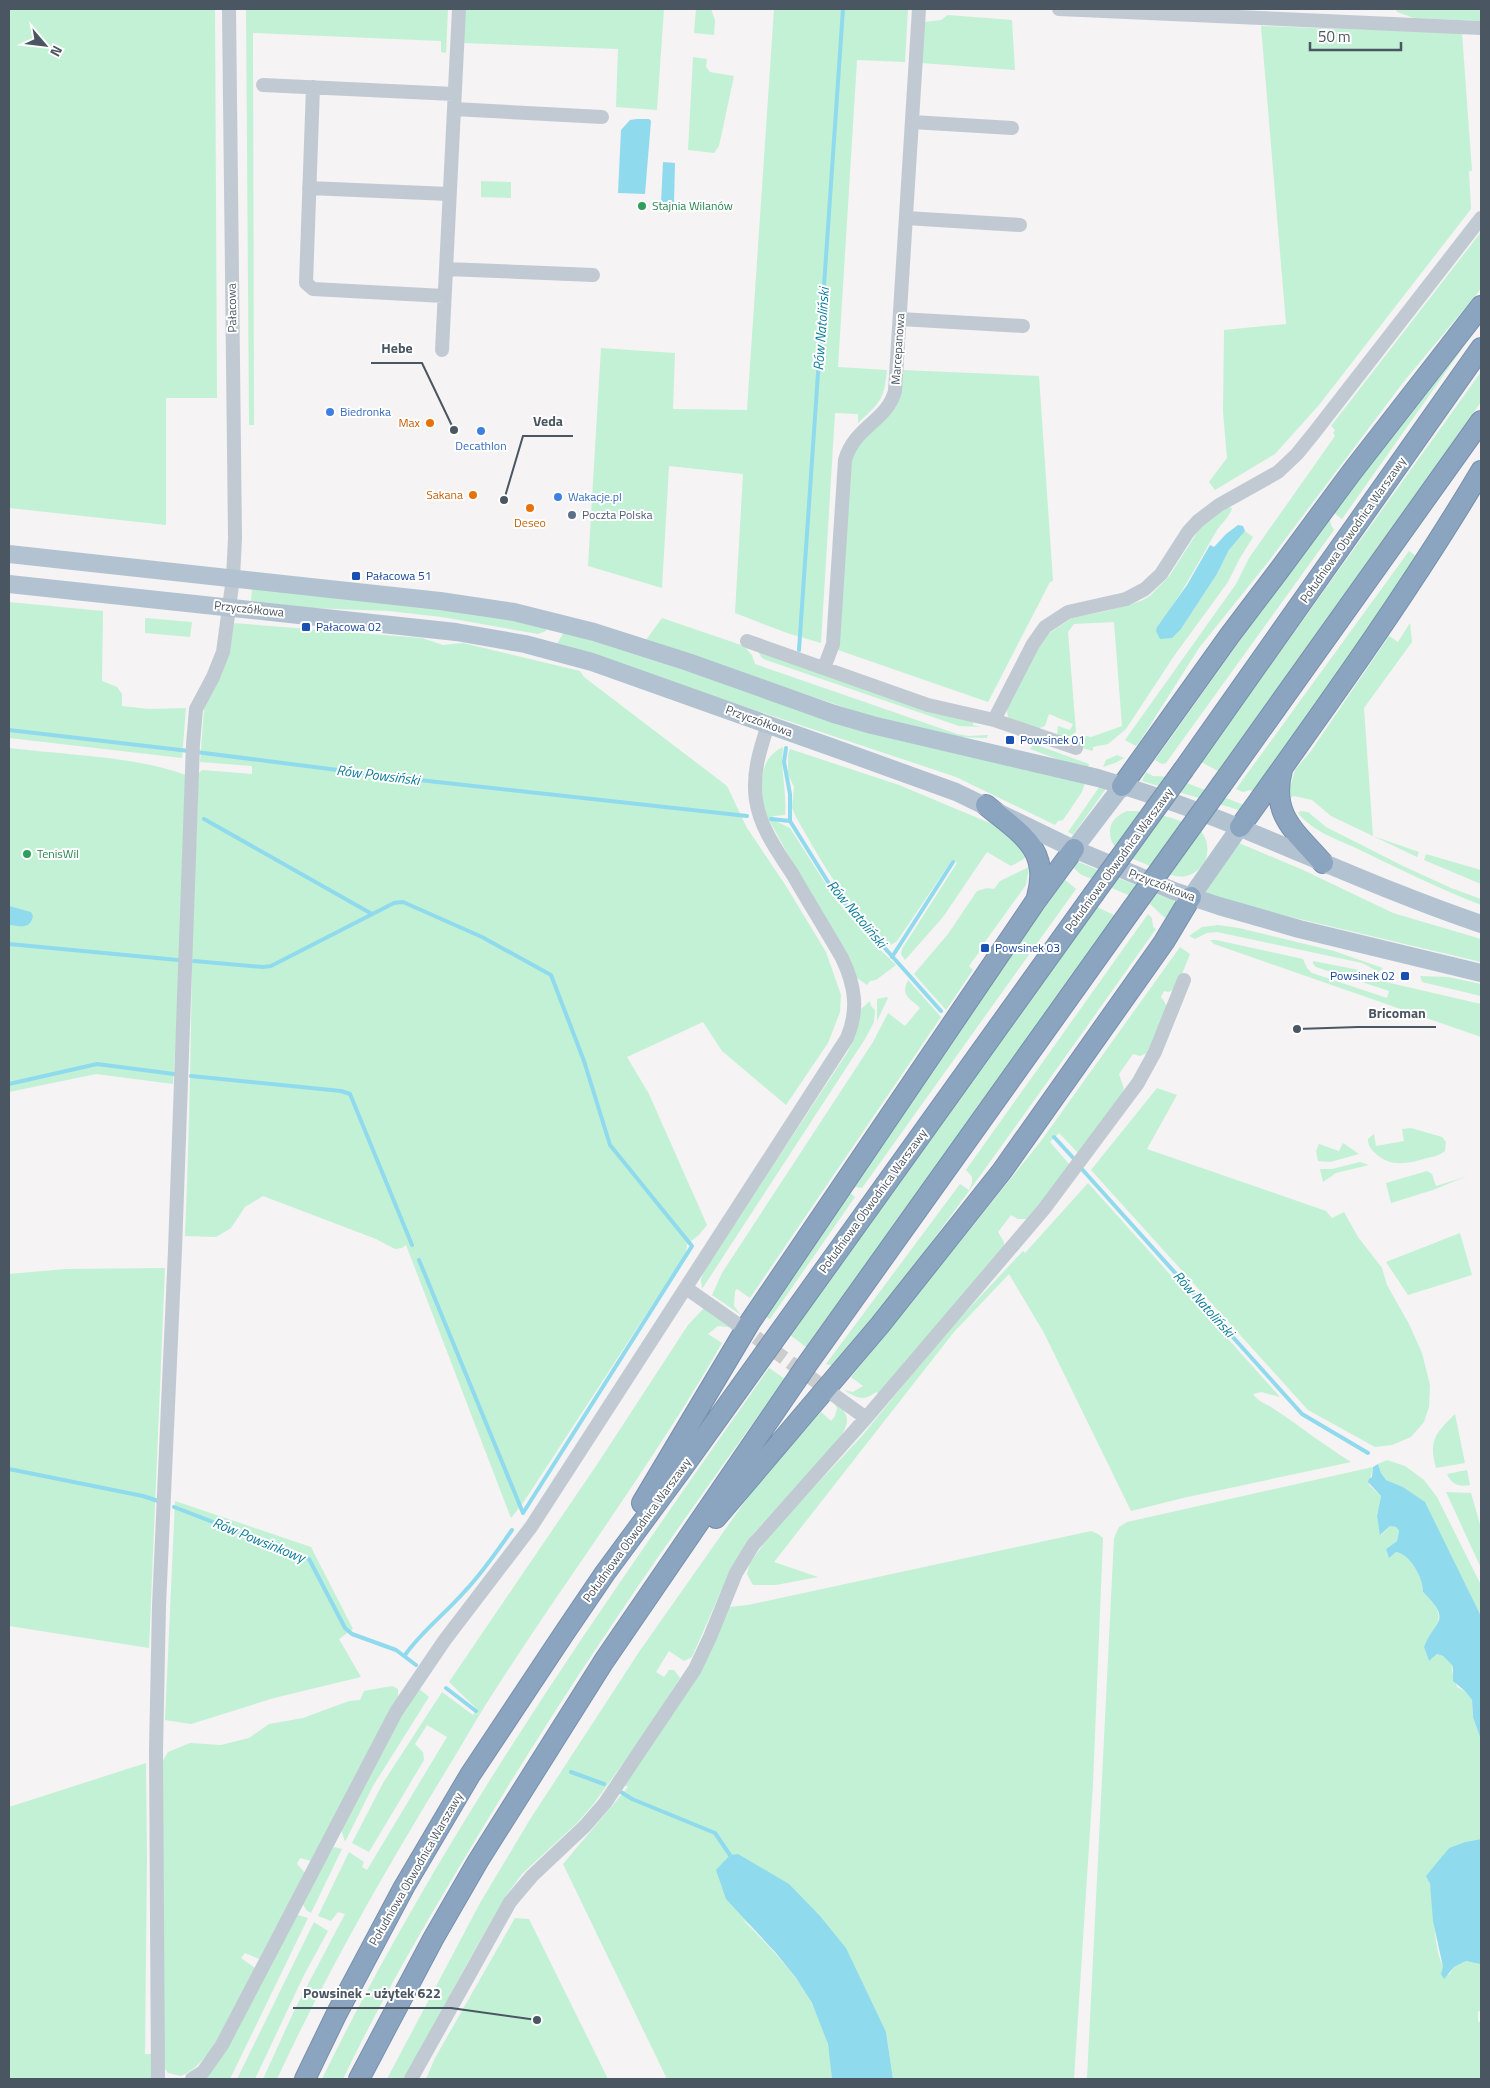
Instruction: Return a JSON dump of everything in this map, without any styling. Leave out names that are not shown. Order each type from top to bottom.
[{"type":"highway","points":[[1122,786],[1230,635],[1351,473],[1481,306]]},
{"type":"highway","name":"Południowa Obwodnica Warszawy","points":[[305,2079],[380,1932],[460,1792],[605,1573],[1184,770],[1481,348]]},
{"type":"highway","points":[[359,2079],[433,1939],[478,1861],[572,1710],[808,1363],[1481,421]]},
{"type":"highway","points":[[1240,828],[1399,599],[1481,471]]},
{"type":"highway","points":[[1284,767],[1278,794],[1280,806],[1288,822],[1323,863]]},
{"type":"highway","points":[[986,805],[1024,836],[1037,854],[1041,872],[1040,886],[1035,902]]},
{"type":"highway","points":[[605,1573],[643,1503],[750,1322],[1035,902],[1074,849]]},
{"type":"highway","points":[[654,1589],[868,1339],[1002,1171],[1164,942],[1192,897]]},
{"type":"main road","points":[[9,554],[471,605],[556,622],[688,662],[810,706],[863,722],[940,742],[1098,778],[1240,828],[1323,863],[1481,924]]},
{"type":"main road","name":"Przyczółkowa","points":[[9,584],[456,632],[524,644],[592,662],[956,792],[1074,849],[1192,897],[1299,930],[1481,974]]},
{"type":"main road","points":[[524,644],[545,642],[552,636],[556,622]]},
{"type":"main road","points":[[1074,849],[1122,786]]},
{"type":"main road","points":[[1192,897],[1240,828]]},
{"type":"street","name":"Pałacowa","points":[[158,2079],[156,1750],[158,1616],[175,1250],[192,760],[196,709],[219,664],[233,578],[235,538],[229,9]]},
{"type":"street","points":[[442,350],[459,9]]},
{"type":"street","name":"Marcepanowa","points":[[824,668],[833,644],[845,460],[848,447],[856,436],[886,409],[892,400],[900,319],[919,9]]},
{"type":"street","points":[[1059,9],[1481,28]]},
{"type":"street","points":[[263,85],[454,94]]},
{"type":"street","points":[[313,87],[305,280],[310,288],[444,296]]},
{"type":"street","points":[[454,110],[602,117]]},
{"type":"street","points":[[912,122],[1012,128]]},
{"type":"street","points":[[309,188],[450,194]]},
{"type":"street","points":[[906,218],[1020,225]]},
{"type":"street","points":[[994,720],[1033,644],[1045,627],[1068,612],[1126,599],[1145,589],[1161,574],[1188,532],[1198,521],[1219,505],[1268,479],[1287,464],[1314,433],[1481,218]]},
{"type":"street","points":[[446,269],[593,275]]},
{"type":"street","points":[[900,319],[1023,326]]},
{"type":"street","points":[[746,641],[928,705],[994,720],[1076,748]]},
{"type":"street","points":[[192,2079],[203,2072],[222,2045],[365,1770],[401,1705],[444,1641],[531,1527],[842,1048],[850,1030],[854,1010],[853,985],[842,958],[769,836],[759,814],[755,789],[756,770],[768,725]]},
{"type":"street","points":[[411,2079],[510,1902],[532,1876],[585,1826],[605,1803],[695,1669],[736,1573],[753,1545],[866,1418],[1044,1209],[1138,1083],[1155,1052],[1184,980]]},
{"type":"street","points":[[686,1288],[736,1323]]},
{"type":"street","points":[[834,1395],[866,1418]]},
{"type":"green space","points":[[9,9],[215,9],[217,398],[166,398],[166,525],[9,508]]},
{"type":"green space","points":[[246,9],[448,9],[446,53],[441,52],[441,41],[253,33],[254,425],[249,425]]},
{"type":"green space","points":[[463,9],[664,9],[657,110],[616,107],[618,49],[462,43]]},
{"type":"green space","points":[[696,9],[711,9],[715,20],[714,35],[694,33]]},
{"type":"green space","points":[[774,9],[908,9],[905,62],[857,60],[838,367],[887,370],[880,400],[858,423],[858,414],[835,413],[821,643],[787,633],[735,613],[743,474],[669,466],[662,588],[588,566],[601,348],[675,353],[673,409],[747,410]]},
{"type":"green space","points":[[1396,9],[1481,9],[1481,21],[1414,18],[1397,12]]},
{"type":"green space","points":[[948,15],[1012,20],[1015,70],[921,63],[924,22],[941,20]]},
{"type":"green space","points":[[1261,26],[1462,33],[1472,171],[1469,171],[1471,209],[1319,405],[1275,454],[1215,490],[1209,482],[1227,458],[1223,412],[1224,330],[1286,324]]},
{"type":"green space","points":[[693,57],[707,59],[706,67],[710,72],[734,76],[719,146],[714,153],[688,150]]},
{"type":"green space","points":[[481,181],[511,182],[511,198],[481,197]]},
{"type":"green space","points":[[1481,232],[1481,289],[1405,380],[1268,562],[1199,648],[1140,741],[1136,746],[1125,740],[1236,584],[1249,558],[1335,436],[1333,433],[1335,430],[1331,426]]},
{"type":"green space","points":[[1459,345],[1462,349],[1342,519],[1333,512],[1330,521],[1334,530],[1166,763],[1162,764],[1155,760],[1324,522]]},
{"type":"green space","points":[[902,370],[1039,376],[1053,581],[1050,582],[988,702],[838,650],[852,452],[890,413]]},
{"type":"green space","points":[[1481,372],[1481,402],[1218,771],[1201,762]]},
{"type":"green space","points":[[1229,507],[1232,508],[1230,514],[1217,530],[1182,591],[1157,627],[1181,629],[1217,574],[1229,550],[1245,531],[1253,537],[1228,582],[1174,656],[1126,729],[1108,744],[1093,747],[1093,751],[1082,748],[1086,736],[1091,737],[1122,726],[1114,622],[1074,624],[1068,632],[1076,732],[1067,739],[1057,734],[1058,726],[1070,730],[1073,724],[1049,714],[1045,726],[1037,729],[1013,721],[1008,717],[1006,706],[1036,649],[1048,634],[1072,618],[1106,611],[1141,601],[1150,596],[1170,575],[1200,528],[1216,514]]},
{"type":"green space","points":[[1409,551],[1416,556],[1350,658],[1253,792],[1250,790],[1243,792],[1236,789]]},
{"type":"green space","points":[[252,589],[364,599],[513,619],[546,628],[546,631],[538,634],[442,617],[389,611],[312,608],[251,601]]},
{"type":"green space","points":[[9,602],[103,611],[102,681],[117,687],[122,694],[122,706],[149,709],[186,708],[182,758],[9,738]]},
{"type":"green space","points":[[145,618],[192,622],[190,637],[145,633]]},
{"type":"green space","points":[[662,618],[744,646],[752,655],[755,664],[957,734],[968,736],[988,735],[987,738],[956,737],[864,714],[646,640]]},
{"type":"green space","points":[[233,623],[422,638],[443,645],[463,643],[580,671],[584,677],[727,786],[747,828],[786,886],[826,952],[841,995],[840,1012],[828,1043],[786,1105],[722,1051],[703,1022],[627,1057],[649,1094],[707,1225],[699,1235],[687,1244],[686,1253],[523,1503],[511,1518],[406,1245],[395,1249],[376,1239],[263,1196],[245,1207],[231,1228],[216,1237],[185,1236],[190,1096],[192,933],[198,774],[202,770],[252,774],[252,766],[200,762],[205,697]]},
{"type":"green space","points":[[1410,623],[1412,642],[1364,708],[1373,836],[1419,852],[1417,857],[1331,816],[1312,800],[1294,796],[1289,798],[1295,770],[1311,751],[1389,636],[1398,642]]},
{"type":"green space","points":[[565,630],[674,665],[816,716],[877,735],[1085,783],[1082,792],[1063,820],[1058,821],[1055,825],[956,777],[557,644]]},
{"type":"green space","points":[[757,650],[974,720],[973,725],[981,727],[959,726],[766,660],[762,658]]},
{"type":"green space","points":[[1034,744],[1089,764],[1088,767],[1065,762],[1030,749]]},
{"type":"green space","points":[[783,747],[785,815],[773,816],[771,819],[790,828],[836,900],[873,943],[896,965],[876,980],[870,981],[867,985],[857,978],[764,811],[762,784],[765,766],[769,758]]},
{"type":"green space","points":[[9,748],[122,760],[186,775],[181,951],[173,1084],[96,1074],[9,1092]]},
{"type":"green space","points":[[790,749],[899,785],[992,824],[1017,837],[1026,854],[1024,859],[1011,866],[987,852],[943,917],[905,960],[901,954],[902,949],[957,863],[952,860],[897,941],[891,945],[876,932],[849,902],[826,869],[796,817],[792,808],[794,787],[788,774],[788,755]]},
{"type":"green space","points":[[1117,755],[1124,758],[1103,767],[1106,760]]},
{"type":"green space","points":[[1146,772],[1153,776],[1171,777],[1244,805],[1239,810],[1142,781]]},
{"type":"green space","points":[[1100,786],[1105,788],[1105,790],[1073,835],[1068,832]]},
{"type":"green space","points":[[1127,811],[1165,816],[1200,830],[1206,840],[1207,847],[1207,855],[1203,865],[1192,874],[1182,877],[1163,872],[1123,854],[1113,844],[1110,838],[1110,830],[1116,818]]},
{"type":"green space","points":[[1301,811],[1308,812],[1326,827],[1403,866],[1451,888],[1481,899],[1481,905],[1433,885],[1325,834],[1310,825],[1298,813]]},
{"type":"green space","points":[[1239,843],[1303,870],[1393,913],[1481,939],[1481,962],[1241,905],[1204,893]]},
{"type":"green space","points":[[1426,854],[1481,870],[1481,884],[1424,860]]},
{"type":"green space","points":[[1076,861],[1173,900],[1176,903],[1165,918],[1151,905],[1080,874],[1071,865]]},
{"type":"green space","points":[[1029,867],[1026,885],[979,950],[969,966],[973,970],[946,1010],[914,974],[948,934],[977,891],[987,888],[994,889],[1000,881]]},
{"type":"green space","points":[[1063,878],[1076,889],[862,1188],[856,1187],[849,1192],[855,1197],[770,1319],[764,1316]]},
{"type":"green space","points":[[1097,907],[1116,916],[806,1347],[790,1335]]},
{"type":"green space","points":[[1148,914],[1152,918],[1153,927],[1156,929],[1035,1099],[936,1236],[876,1315],[834,1366],[826,1364],[960,1184],[969,1190],[972,1177],[966,1170]]},
{"type":"green space","points":[[1218,925],[1239,928],[1334,951],[1383,968],[1379,972],[1362,963],[1217,932],[1207,933],[1195,939],[1189,936],[1202,927]]},
{"type":"green space","points":[[1210,940],[1303,959],[1307,968],[1312,973],[1387,998],[1389,991],[1316,967],[1313,961],[1359,970],[1377,980],[1481,1004],[1481,1037],[1214,944]]},
{"type":"green space","points":[[1180,947],[1190,954],[1176,989],[1168,992],[1164,991],[1161,997],[1167,1006],[1167,1010],[1147,1053],[1140,1056],[1133,1054],[1119,1074],[1124,1089],[1121,1095],[1079,1154],[1059,1133],[1050,1142],[1070,1165],[1028,1219],[1018,1219],[1011,1215],[998,1232],[1004,1242],[1004,1250],[879,1394],[876,1392],[867,1397],[860,1398],[844,1390],[853,1392],[863,1386],[851,1377],[1041,1141]]},
{"type":"green space","points":[[1420,976],[1448,977],[1481,984],[1481,996],[1422,982]]},
{"type":"green space","points":[[908,980],[941,1017],[750,1298],[737,1289],[735,1291],[734,1306],[741,1315],[712,1295],[722,1273],[873,1042],[888,1013],[905,1026],[920,1008],[907,996],[905,990]]},
{"type":"green space","points":[[888,998],[877,1021],[877,999]]},
{"type":"green space","points":[[870,1001],[871,1006],[875,1010],[874,1022],[865,1039],[702,1289],[701,1279],[705,1269],[847,1053],[853,1041],[861,1009]]},
{"type":"green space","points":[[1157,1088],[1177,1095],[1147,1149],[1326,1211],[1332,1218],[1344,1212],[1358,1237],[1382,1268],[1387,1285],[1409,1324],[1422,1353],[1430,1385],[1429,1407],[1424,1422],[1411,1437],[1392,1445],[1375,1447],[1308,1410],[1091,1170]]},
{"type":"green space","points":[[1411,1128],[1442,1137],[1446,1142],[1445,1151],[1439,1155],[1413,1162],[1393,1163],[1380,1157],[1369,1145],[1368,1139],[1374,1134],[1376,1146],[1404,1141],[1402,1129]]},
{"type":"green space","points":[[1343,1143],[1359,1154],[1330,1162],[1318,1161],[1316,1151],[1319,1144],[1339,1151]]},
{"type":"green space","points":[[1360,1162],[1369,1165],[1336,1173],[1323,1182],[1320,1169],[1332,1169]]},
{"type":"green space","points":[[1427,1171],[1432,1174],[1436,1186],[1465,1177],[1433,1190],[1391,1203],[1386,1183]]},
{"type":"green space","points":[[1088,1183],[1280,1397],[1261,1392],[1253,1394],[1255,1397],[1351,1462],[1131,1511],[1044,1333],[1009,1274],[954,1332],[774,1562],[818,1577],[776,1585],[753,1585],[747,1574],[750,1563],[773,1531],[862,1436],[945,1334],[1023,1251],[1025,1253]]},
{"type":"green space","points":[[1460,1233],[1472,1275],[1408,1295],[1386,1262]]},
{"type":"green space","points":[[165,1268],[149,1648],[9,1626],[9,1274],[66,1269]]},
{"type":"green space","points":[[704,1308],[733,1328],[732,1330],[728,1327],[718,1326],[708,1334],[722,1343],[696,1387],[669,1431],[480,1714],[360,1917],[317,1997],[277,2079],[263,2079],[295,2009],[345,1914],[338,1912],[331,1921],[318,1916],[349,1852],[364,1862],[362,1867],[367,1870],[447,1737],[427,1725],[415,1744],[423,1752],[424,1760],[369,1852],[352,1843],[383,1783],[442,1692],[473,1715],[477,1709],[449,1682],[598,1463],[688,1325]]},
{"type":"green space","points":[[769,1368],[785,1379],[658,1557],[537,1739],[414,1944],[370,2024],[343,2079],[322,2079],[370,1986],[421,1894],[475,1804],[589,1628]]},
{"type":"green space","points":[[831,1399],[842,1408],[847,1417],[846,1427],[839,1439],[753,1534],[721,1591],[692,1657],[684,1661],[669,1651],[656,1672],[664,1677],[669,1670],[674,1670],[680,1678],[640,1740],[592,1806],[577,1823],[522,1874],[505,1897],[405,2079],[387,2079],[480,1903],[529,1821],[639,1652],[755,1487],[821,1412],[831,1421],[835,1416],[837,1408]]},
{"type":"green space","points":[[1455,1414],[1465,1463],[1436,1468],[1433,1450],[1435,1438]]},
{"type":"green space","points":[[1387,1460],[1405,1466],[1424,1480],[1437,1497],[1481,1585],[1481,1616],[1425,1503],[1403,1487],[1386,1480],[1381,1473],[1378,1464]]},
{"type":"green space","points":[[1373,1467],[1369,1485],[1381,1496],[1377,1516],[1381,1535],[1390,1526],[1396,1527],[1399,1532],[1397,1541],[1386,1549],[1389,1557],[1396,1552],[1407,1557],[1421,1580],[1423,1592],[1436,1608],[1438,1614],[1437,1625],[1424,1647],[1429,1661],[1437,1654],[1443,1656],[1453,1666],[1452,1671],[1457,1687],[1465,1691],[1472,1700],[1473,1717],[1481,1740],[1481,1839],[1449,1848],[1427,1876],[1433,1900],[1438,1954],[1443,1965],[1449,1975],[1454,1967],[1466,1961],[1480,1964],[1481,1967],[1481,2010],[1478,2012],[1478,2021],[1481,2023],[1481,2079],[1087,2079],[1114,1538],[1119,1527],[1127,1522]]},
{"type":"green space","points":[[1467,1470],[1470,1485],[1462,1486],[1456,1484],[1451,1481],[1447,1474]]},
{"type":"green space","points":[[1446,1492],[1471,1493],[1481,1528],[1481,1568]]},
{"type":"green space","points":[[175,1501],[311,1547],[353,1629],[339,1639],[361,1677],[274,1698],[191,1724],[165,1720]]},
{"type":"green space","points":[[1091,1531],[1103,1538],[1093,1784],[1074,2079],[893,2079],[886,2032],[741,1918],[782,1961],[815,2008],[828,2045],[832,2079],[667,2079],[563,1864],[628,1787],[623,1784],[729,1607],[748,1605]]},
{"type":"green space","points":[[392,1686],[398,1689],[398,1698],[311,1861],[300,1858],[297,1864],[305,1873],[259,1959],[245,1953],[241,1958],[255,1968],[234,2012],[204,2059],[193,2069],[181,2076],[168,2073],[163,2066],[162,1762],[168,1752],[190,1743],[221,1745],[249,1738],[269,1724],[303,1718],[349,1701],[360,1700],[364,1691]]},
{"type":"green space","points":[[418,1688],[429,1697],[373,1786],[345,1842],[341,1829],[389,1735]]},
{"type":"green space","points":[[146,1763],[145,2054],[153,2054],[153,2079],[9,2079],[9,1807]]},
{"type":"green space","points":[[334,1847],[342,1849],[311,1913],[307,1911],[302,1903]]},
{"type":"green space","points":[[295,1916],[308,1918],[230,2079],[203,2079],[223,2054]]},
{"type":"green space","points":[[515,1918],[529,1919],[608,2079],[426,2079],[435,2058]]},
{"type":"green space","points":[[314,1922],[328,1931],[304,1975],[255,2079],[237,2079]]},
{"type":"water","points":[[649,119],[651,121],[645,194],[618,193],[621,130],[630,120]]},
{"type":"water","points":[[663,162],[675,163],[674,204],[661,203]]},
{"type":"water","points":[[1238,525],[1243,526],[1245,531],[1229,550],[1217,574],[1181,629],[1172,638],[1160,639],[1156,631],[1157,627],[1187,585],[1210,545],[1214,547]]},
{"type":"water","points":[[9,906],[31,912],[33,916],[30,923],[24,926],[9,925]]},
{"type":"water","points":[[1378,1464],[1386,1480],[1403,1487],[1425,1502],[1481,1616],[1481,1740],[1473,1717],[1472,1700],[1453,1681],[1453,1666],[1443,1656],[1437,1654],[1429,1661],[1424,1647],[1439,1620],[1439,1615],[1437,1609],[1423,1592],[1421,1580],[1411,1562],[1396,1552],[1389,1558],[1386,1549],[1397,1541],[1399,1531],[1396,1527],[1390,1526],[1380,1535],[1377,1516],[1381,1496],[1368,1482],[1372,1477],[1373,1467]]},
{"type":"water","points":[[1481,1839],[1481,1967],[1480,1964],[1466,1961],[1454,1967],[1444,1979],[1441,1974],[1443,1967],[1433,1921],[1430,1884],[1426,1876],[1449,1848]]},
{"type":"water","points":[[738,1854],[789,1884],[820,1916],[846,1948],[886,2032],[893,2079],[832,2079],[828,2044],[812,2003],[796,1978],[776,1953],[726,1899],[716,1870],[730,1855]]},
{"type":"waterway","name":"Rów Natoliński","points":[[799,650],[843,9]]},
{"type":"waterway","name":"Rów Powsiński","points":[[9,730],[189,751]]},
{"type":"waterway","name":"Rów Natoliński","points":[[786,748],[784,762],[790,794],[790,821],[833,890],[941,1011]]},
{"type":"waterway","name":"Rów Powsiński","points":[[196,752],[401,778],[747,816]]},
{"type":"waterway","points":[[204,819],[372,914]]},
{"type":"waterway","points":[[771,819],[790,821]]},
{"type":"waterway","points":[[892,957],[953,862]]},
{"type":"waterway","points":[[194,961],[263,967],[271,966],[394,903],[403,902],[482,937],[551,975],[584,1061],[610,1145],[692,1246],[523,1513],[419,1260]]},
{"type":"waterway","points":[[9,944],[178,960]]},
{"type":"waterway","points":[[9,1084],[97,1064],[174,1074]]},
{"type":"waterway","points":[[191,1076],[341,1091],[350,1094],[412,1245]]},
{"type":"waterway","name":"Rów Natoliński","points":[[1054,1137],[1076,1161]]},
{"type":"waterway","name":"Rów Natoliński","points":[[1080,1167],[1302,1414],[1368,1453]]},
{"type":"waterway","name":"Rów Powsinkowy","points":[[9,1469],[143,1496],[158,1501]]},
{"type":"waterway","name":"Rów Powsinkowy","points":[[174,1507],[309,1559],[345,1628],[352,1634],[396,1650],[416,1665]]},
{"type":"waterway","points":[[405,1655],[472,1584],[512,1530]]},
{"type":"waterway","name":"Rów Powsinkowy","points":[[446,1688],[476,1711]]},
{"type":"waterway","name":"Rów Powsinkowy","points":[[571,1772],[604,1784]]},
{"type":"waterway","name":"Rów Powsinkowy","points":[[621,1792],[632,1799],[715,1833],[730,1855]]},
{"type":"tunnel","points":[[739,1325],[832,1393]]},
{"type":"place","name":"Stajnia Wilanów","points":[[642,206]]},
{"type":"place","name":"Biedronka","points":[[330,412]]},
{"type":"place","name":"Max","points":[[430,423]]},
{"type":"place","name":"Hebe","points":[[454,430]]},
{"type":"place","name":"Decathlon","points":[[481,431]]},
{"type":"place","name":"Sakana","points":[[473,495]]},
{"type":"place","name":"Wakacje.pl","points":[[558,497]]},
{"type":"place","name":"Veda","points":[[504,500]]},
{"type":"place","name":"Deseo","points":[[530,508]]},
{"type":"place","name":"Poczta Polska","points":[[572,515]]},
{"type":"place","name":"Pałacowa 51","points":[[356,576]]},
{"type":"place","name":"Pałacowa 02","points":[[306,627]]},
{"type":"place","name":"Powsinek 01","points":[[1010,740]]},
{"type":"place","name":"TenisWil","points":[[27,854]]},
{"type":"place","name":"Powsinek 03","points":[[985,948]]},
{"type":"place","name":"Powsinek 02","points":[[1405,976]]},
{"type":"place","name":"Bricoman","points":[[1297,1029]]},
{"type":"place","name":"Powsinek - użytek 622","points":[[537,2020]]}]
